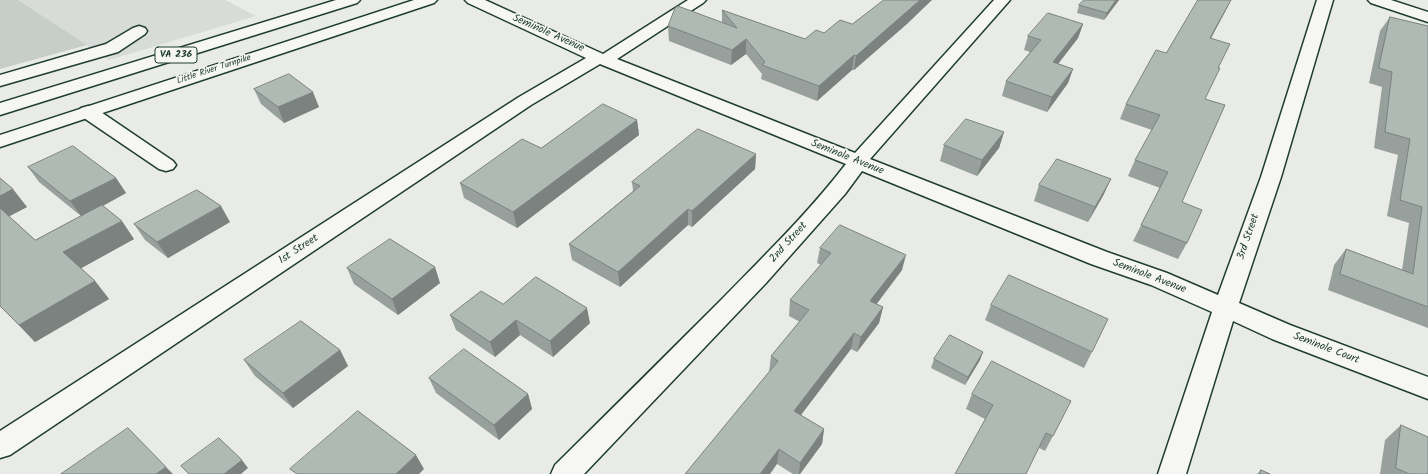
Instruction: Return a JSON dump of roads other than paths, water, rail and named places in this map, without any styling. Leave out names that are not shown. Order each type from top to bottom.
[{"type":"street","name":"VA 236","points":[[0,109],[352,0]]},
{"type":"street","name":"Little River Turnpike","points":[[0,141],[429,0]]},
{"type":"street","name":"Seminole Avenue","points":[[473,0],[602,59],[1099,258],[1159,280],[1225,308]]},
{"type":"street","name":"1st Street","points":[[0,446],[525,101],[602,59],[698,0]]},
{"type":"street","name":"2nd Street","points":[[565,474],[650,389],[758,277],[838,189],[870,146],[1002,0]]},
{"type":"street","name":"3rd Street","points":[[1172,474],[1225,308],[1271,177],[1325,0]]},
{"type":"street","points":[[1376,0],[1428,17]]},
{"type":"street","points":[[0,81],[112,48],[139,31]]},
{"type":"street","points":[[88,112],[166,165]]},
{"type":"street","name":"Seminole Court","points":[[1225,308],[1281,332],[1428,388]]}]
